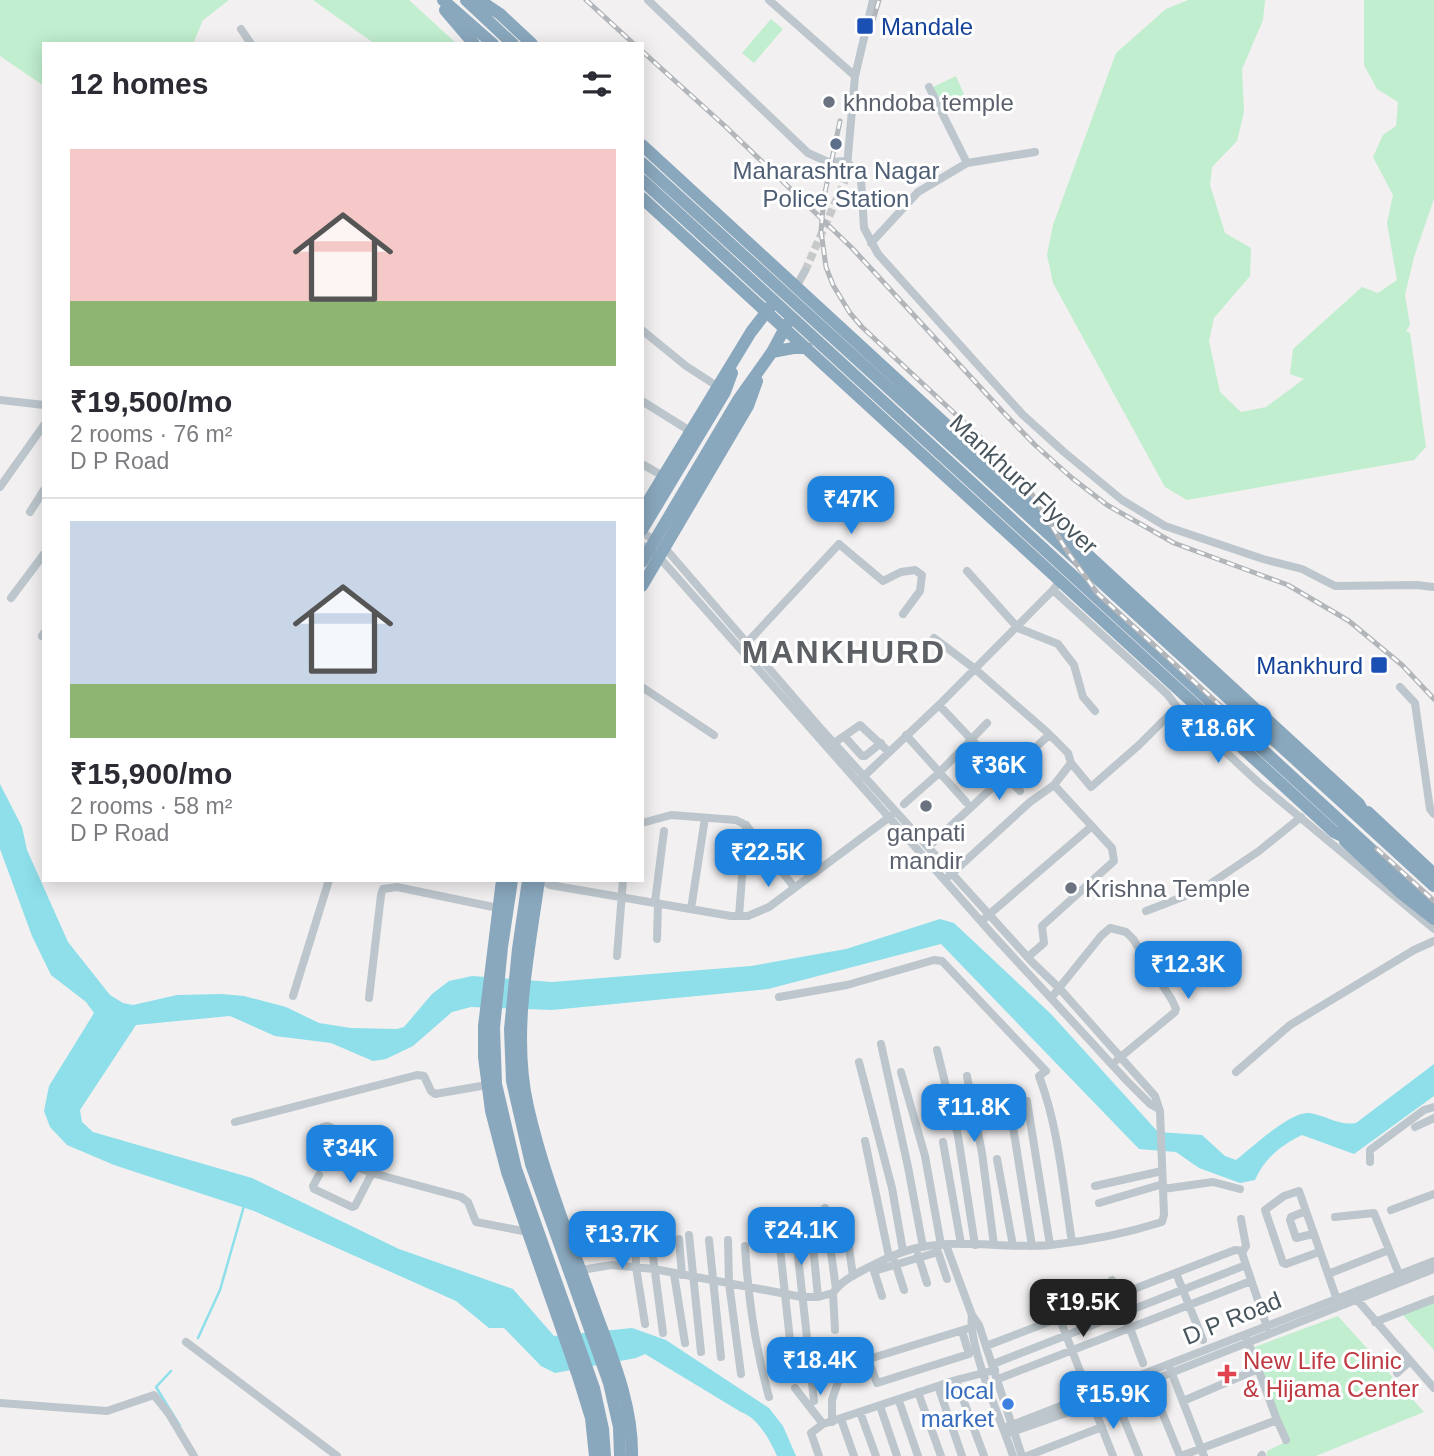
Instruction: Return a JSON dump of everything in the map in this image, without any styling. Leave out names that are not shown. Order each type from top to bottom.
[{"type":"highway","points":[[436,0],[482,34],[507,42]]},
{"type":"highway","points":[[443,0],[482,34]]},
{"type":"highway","points":[[466,0],[482,34]]},
{"type":"highway","points":[[479,0],[500,14],[530,42]]},
{"type":"highway","points":[[644,147],[796,287],[1347,818]]},
{"type":"highway","name":"Mankhurd Flyover","points":[[644,165],[1054,540],[1347,818],[1365,853]]},
{"type":"highway","name":"Mankhurd Flyover","points":[[644,182],[1056,576],[1087,588],[1347,818],[1382,833]]},
{"type":"highway","points":[[644,200],[1056,576],[1172,691],[1347,818]]},
{"type":"highway","points":[[644,527],[738,354],[766,311],[796,287]]},
{"type":"highway","points":[[644,559],[738,400],[786,329],[796,287]]},
{"type":"highway","points":[[772,352],[807,348]]},
{"type":"highway","points":[[644,583],[748,406],[761,368]]},
{"type":"highway","points":[[644,508],[690,430],[721,389]]},
{"type":"highway","points":[[1382,833],[1434,874]]},
{"type":"highway","points":[[1382,833],[1434,886]]},
{"type":"highway","points":[[1365,853],[1434,907]]},
{"type":"highway","points":[[1365,853],[1401,893],[1434,919]]},
{"type":"highway","points":[[502,882],[484,1026],[491,1111],[507,1172],[591,1418],[595,1456]]},
{"type":"highway","points":[[512,882],[494,1028],[496,1084],[516,1168],[594,1388],[605,1456]]},
{"type":"highway","points":[[528,882],[510,1030],[514,1094],[531,1164],[609,1383],[617,1416],[620,1456]]},
{"type":"highway","points":[[541,882],[529,950],[522,1031],[523,1079],[542,1160],[620,1379],[630,1426],[632,1456]]},
{"type":"highway","points":[[507,1172],[542,1160]]},
{"type":"street","points":[[648,0],[808,153],[828,162],[847,161]]},
{"type":"street","points":[[769,0],[855,76]]},
{"type":"street","points":[[846,178],[855,76],[872,1]]},
{"type":"street","points":[[241,29],[250,42]]},
{"type":"street","points":[[929,87],[967,163]]},
{"type":"street","points":[[872,243],[918,192],[967,163],[1035,152]]},
{"type":"street","points":[[847,161],[862,179],[864,228],[877,254],[1023,415],[1064,452],[1133,506],[1165,526],[1263,559],[1302,569],[1335,586],[1433,587]]},
{"type":"street","points":[[796,287],[805,271]]},
{"type":"street","points":[[644,332],[686,366],[721,389]]},
{"type":"street","points":[[0,400],[42,405]]},
{"type":"street","points":[[644,402],[690,430]]},
{"type":"street","points":[[0,487],[42,428]]},
{"type":"street","points":[[644,465],[663,476]]},
{"type":"street","points":[[30,512],[42,493]]},
{"type":"street","points":[[644,533],[747,642],[776,682],[893,815],[996,939],[1150,1104],[1159,1109]]},
{"type":"street","points":[[740,649],[839,544],[883,581],[901,572],[915,570],[922,575],[920,591],[902,614]]},
{"type":"street","points":[[644,546],[662,553],[740,649],[776,682]]},
{"type":"street","points":[[11,598],[42,557]]},
{"type":"street","points":[[967,571],[1018,628],[1058,644],[1074,665],[1083,697],[1094,711]]},
{"type":"street","points":[[861,779],[1018,628],[1056,576]]},
{"type":"street","points":[[934,638],[975,669],[1049,734],[1068,753],[1071,764],[1091,787],[1177,707]]},
{"type":"street","points":[[1400,687],[1415,703],[1430,808],[1434,814]]},
{"type":"street","points":[[644,688],[714,735]]},
{"type":"street","points":[[1172,691],[1177,707],[1259,783],[1434,929]]},
{"type":"street","points":[[939,705],[1020,791]]},
{"type":"street","points":[[905,804],[987,723]]},
{"type":"street","points":[[834,743],[860,725],[889,752]]},
{"type":"street","points":[[928,847],[1049,734]]},
{"type":"street","points":[[844,736],[862,756],[881,743]]},
{"type":"street","points":[[906,736],[966,802]]},
{"type":"street","points":[[823,737],[834,743],[861,779]]},
{"type":"street","points":[[945,880],[1030,802],[1054,785],[1071,764]]},
{"type":"street","points":[[1028,957],[1044,943],[1042,926],[1114,861],[1112,848],[1054,785]]},
{"type":"street","points":[[644,822],[671,815],[736,820],[746,825],[794,887]]},
{"type":"street","points":[[581,1270],[612,1265],[654,1269],[783,1294],[818,1297],[835,1291],[853,1276],[893,1259],[943,1245],[1050,1245],[1162,1222],[1164,1215],[1159,1109],[1155,1096],[928,847],[893,815]]},
{"type":"street","points":[[545,882],[691,909],[748,916],[769,907],[893,815]]},
{"type":"street","points":[[1146,911],[1201,890],[1259,851],[1301,817]]},
{"type":"street","points":[[691,909],[705,818]]},
{"type":"street","points":[[739,916],[746,825]]},
{"type":"street","points":[[981,921],[1092,826]]},
{"type":"street","points":[[657,939],[657,903],[664,831]]},
{"type":"street","points":[[293,996],[328,882]]},
{"type":"street","points":[[617,956],[623,882]]},
{"type":"street","points":[[369,998],[380,895],[383,889],[397,887],[498,908]]},
{"type":"street","points":[[1051,998],[1110,928],[1126,932],[1133,939],[1176,1009],[1113,1065]]},
{"type":"street","points":[[996,939],[1004,931]]},
{"type":"street","points":[[1236,1072],[1290,1025],[1414,950],[1434,941]]},
{"type":"street","points":[[779,997],[847,985],[934,960],[942,961],[1046,1071],[1040,1076],[1052,1126],[1072,1242]]},
{"type":"street","points":[[1098,1049],[1106,1042]]},
{"type":"street","points":[[881,1044],[908,1167],[919,1251],[927,1283]]},
{"type":"street","points":[[937,1050],[958,1136],[975,1244]]},
{"type":"street","points":[[859,1062],[892,1188],[903,1251]]},
{"type":"street","points":[[901,1072],[925,1156],[946,1261],[947,1279]]},
{"type":"street","points":[[1127,1080],[1134,1073]]},
{"type":"street","points":[[235,1122],[416,1075],[424,1076],[435,1094],[487,1085]]},
{"type":"street","points":[[967,1076],[982,1153],[994,1245]]},
{"type":"street","points":[[1027,1101],[1050,1245]]},
{"type":"street","points":[[1370,1162],[1370,1150],[1424,1110],[1434,1107]]},
{"type":"street","points":[[1011,1114],[1032,1246]]},
{"type":"street","points":[[1415,1127],[1434,1118]]},
{"type":"street","points":[[319,1175],[314,1189],[355,1206],[368,1171],[374,1152],[374,1149],[328,1126],[323,1126],[317,1143],[319,1151],[368,1171],[461,1197],[468,1202],[476,1222],[528,1232]]},
{"type":"street","points":[[865,1141],[893,1259],[904,1290]]},
{"type":"street","points":[[943,1142],[961,1244]]},
{"type":"street","points":[[998,1158],[1013,1246]]},
{"type":"street","points":[[1095,1186],[1162,1171]]},
{"type":"street","points":[[1099,1203],[1163,1186],[1213,1182],[1240,1189]]},
{"type":"street","points":[[1319,1252],[1283,1263],[1265,1210],[1284,1196],[1299,1192],[1336,1297]]},
{"type":"street","points":[[1391,1210],[1434,1194]]},
{"type":"street","points":[[825,1208],[835,1291],[835,1330]]},
{"type":"street","points":[[1306,1211],[1290,1220],[1296,1238],[1313,1234]]},
{"type":"street","points":[[844,1212],[853,1276]]},
{"type":"street","points":[[1335,1217],[1374,1213],[1399,1274]]},
{"type":"street","points":[[635,1216],[636,1267],[645,1324]]},
{"type":"street","points":[[1241,1219],[1246,1265],[1268,1329]]},
{"type":"street","points":[[794,1220],[814,1401]]},
{"type":"street","points":[[649,1226],[663,1333]]},
{"type":"street","points":[[778,1230],[794,1377]]},
{"type":"street","points":[[689,1235],[701,1352]]},
{"type":"street","points":[[812,1235],[818,1297]]},
{"type":"street","points":[[680,1239],[678,1274],[685,1343]]},
{"type":"street","points":[[709,1240],[721,1357]]},
{"type":"street","points":[[728,1240],[729,1283],[741,1374]]},
{"type":"street","points":[[745,1246],[747,1287],[759,1361],[769,1397]]},
{"type":"street","points":[[986,1346],[1235,1250],[1243,1251]]},
{"type":"street","points":[[1328,1274],[1389,1250]]},
{"type":"street","points":[[868,1359],[877,1383],[969,1354],[972,1315],[946,1261],[937,1252],[919,1251],[903,1251],[893,1259]]},
{"type":"street","name":"D P Road","points":[[1268,1329],[1336,1297],[1353,1296],[1434,1261]]},
{"type":"street","points":[[995,1371],[1066,1335],[1246,1265]]},
{"type":"street","points":[[873,1268],[882,1296]]},
{"type":"street","name":"D P Road","points":[[1009,1430],[1353,1296],[1434,1269]]},
{"type":"street","points":[[1177,1273],[1203,1340]]},
{"type":"street","points":[[1112,1280],[1143,1363]]},
{"type":"street","points":[[819,1456],[811,1433],[832,1421],[956,1380],[1072,1350],[1251,1281]]},
{"type":"street","points":[[1353,1296],[1434,1388]]},
{"type":"street","points":[[1375,1322],[1434,1299]]},
{"type":"street","points":[[1054,1304],[1085,1384]]},
{"type":"street","points":[[971,1328],[986,1346],[995,1371],[1013,1456]]},
{"type":"street","points":[[832,1421],[832,1400],[843,1367],[971,1328]]},
{"type":"street","points":[[971,1328],[984,1372],[1009,1430],[1024,1456],[1102,1427]]},
{"type":"street","points":[[1246,1338],[1286,1440]]},
{"type":"street","points":[[186,1342],[337,1456]]},
{"type":"street","points":[[1397,1373],[1410,1361]]},
{"type":"street","points":[[1170,1367],[1203,1452]]},
{"type":"street","name":"D P Road","points":[[1090,1399],[1114,1395],[1149,1380],[1170,1367]]},
{"type":"street","points":[[1183,1401],[1258,1369]]},
{"type":"street","points":[[956,1380],[984,1456]]},
{"type":"street","points":[[1149,1380],[1180,1456],[1203,1452],[1277,1420]]},
{"type":"street","points":[[938,1386],[962,1456]]},
{"type":"street","points":[[795,1388],[832,1421],[854,1456]]},
{"type":"street","points":[[918,1392],[941,1456]]},
{"type":"street","points":[[0,1403],[107,1410],[154,1395],[169,1414],[194,1456]]},
{"type":"street","points":[[1114,1395],[1139,1456]]},
{"type":"street","points":[[1090,1399],[1113,1456]]},
{"type":"street","points":[[900,1401],[918,1456]]},
{"type":"street","points":[[881,1409],[897,1456]]},
{"type":"street","points":[[860,1412],[876,1456]]},
{"type":"green space","points":[[0,0],[229,0],[203,20],[194,42],[42,42],[42,85],[0,56]]},
{"type":"green space","points":[[313,0],[409,0],[455,42],[372,42]]},
{"type":"green space","points":[[1188,0],[1265,0],[1263,20],[1242,69],[1244,112],[1237,141],[1212,167],[1210,185],[1225,233],[1251,248],[1250,276],[1214,318],[1209,341],[1220,392],[1241,412],[1266,407],[1304,379],[1290,374],[1293,349],[1362,287],[1378,293],[1397,280],[1387,223],[1393,195],[1373,157],[1383,135],[1396,126],[1398,102],[1377,89],[1364,65],[1364,0],[1434,0],[1434,199],[1414,257],[1405,295],[1410,325],[1406,331],[1410,333],[1426,447],[1414,460],[1187,500],[1165,487],[1053,283],[1047,255],[1053,225],[1116,53],[1166,9]]},
{"type":"green space","points":[[771,19],[783,29],[754,63],[742,53]]},
{"type":"green space","points":[[956,76],[968,104],[945,114],[933,87]]},
{"type":"green space","points":[[1434,1301],[1434,1350],[1402,1314]]},
{"type":"green space","points":[[1338,1316],[1424,1412],[1316,1456],[1267,1456],[1267,1451],[1289,1440],[1252,1348]]},
{"type":"water","points":[[0,784],[22,827],[27,850],[68,942],[110,995],[123,1003],[133,1005],[177,995],[244,996],[286,1007],[319,1023],[351,1028],[397,1029],[404,1027],[432,994],[449,981],[472,976],[552,982],[751,966],[846,949],[940,919],[954,923],[1051,1014],[1158,1132],[1202,1135],[1225,1156],[1236,1160],[1282,1124],[1301,1114],[1309,1113],[1343,1123],[1356,1123],[1434,1064],[1434,1096],[1354,1154],[1302,1135],[1274,1153],[1255,1180],[1240,1183],[1199,1168],[1176,1152],[1139,1149],[941,944],[768,989],[552,1010],[471,1007],[452,1012],[413,1046],[386,1059],[373,1061],[331,1043],[275,1036],[230,1016],[136,1025],[80,1110],[82,1122],[93,1132],[252,1178],[399,1249],[513,1289],[554,1336],[632,1328],[666,1340],[769,1408],[783,1426],[796,1456],[777,1456],[753,1419],[645,1354],[555,1373],[541,1366],[504,1328],[489,1328],[456,1301],[254,1211],[114,1165],[67,1145],[50,1127],[44,1111],[49,1086],[94,1013],[86,1002],[51,975],[32,936],[0,849]]},
{"type":"waterway","points":[[198,1338],[220,1290],[244,1206]]},
{"type":"waterway","points":[[171,1371],[156,1387],[180,1426]]},
{"type":"tunnel","points":[[805,271],[846,178]]},
{"type":"railway","points":[[586,0],[632,42]]},
{"type":"railway","points":[[872,24],[879,0]]},
{"type":"railway","points":[[644,53],[852,248],[1003,412],[1072,478],[1107,505],[1174,543],[1288,585],[1349,621],[1402,665],[1434,699]]},
{"type":"railway","points":[[840,121],[824,197],[821,231],[826,267],[833,285],[850,313],[1012,467],[1098,594],[1224,709]]},
{"type":"railway","points":[[1377,849],[1434,901]]},
{"type":"place","name":"Mandale","points":[[865,26]]},
{"type":"place","name":"khndoba temple","points":[[829,102]]},
{"type":"place","name":"Maharashtra Nagar Police Station","points":[[836,144]]},
{"type":"place","name":"Mankhurd","points":[[1379,665]]},
{"type":"place","name":"ganpati mandir","points":[[926,806]]},
{"type":"place","name":"Krishna Temple","points":[[1071,888]]},
{"type":"place","name":"New Life Clinic & Hijama Center","points":[[1227,1374]]},
{"type":"place","name":"local market","points":[[1008,1404]]},
{"type":"district","name":"MANKHURD","points":[[844,652]]}]
